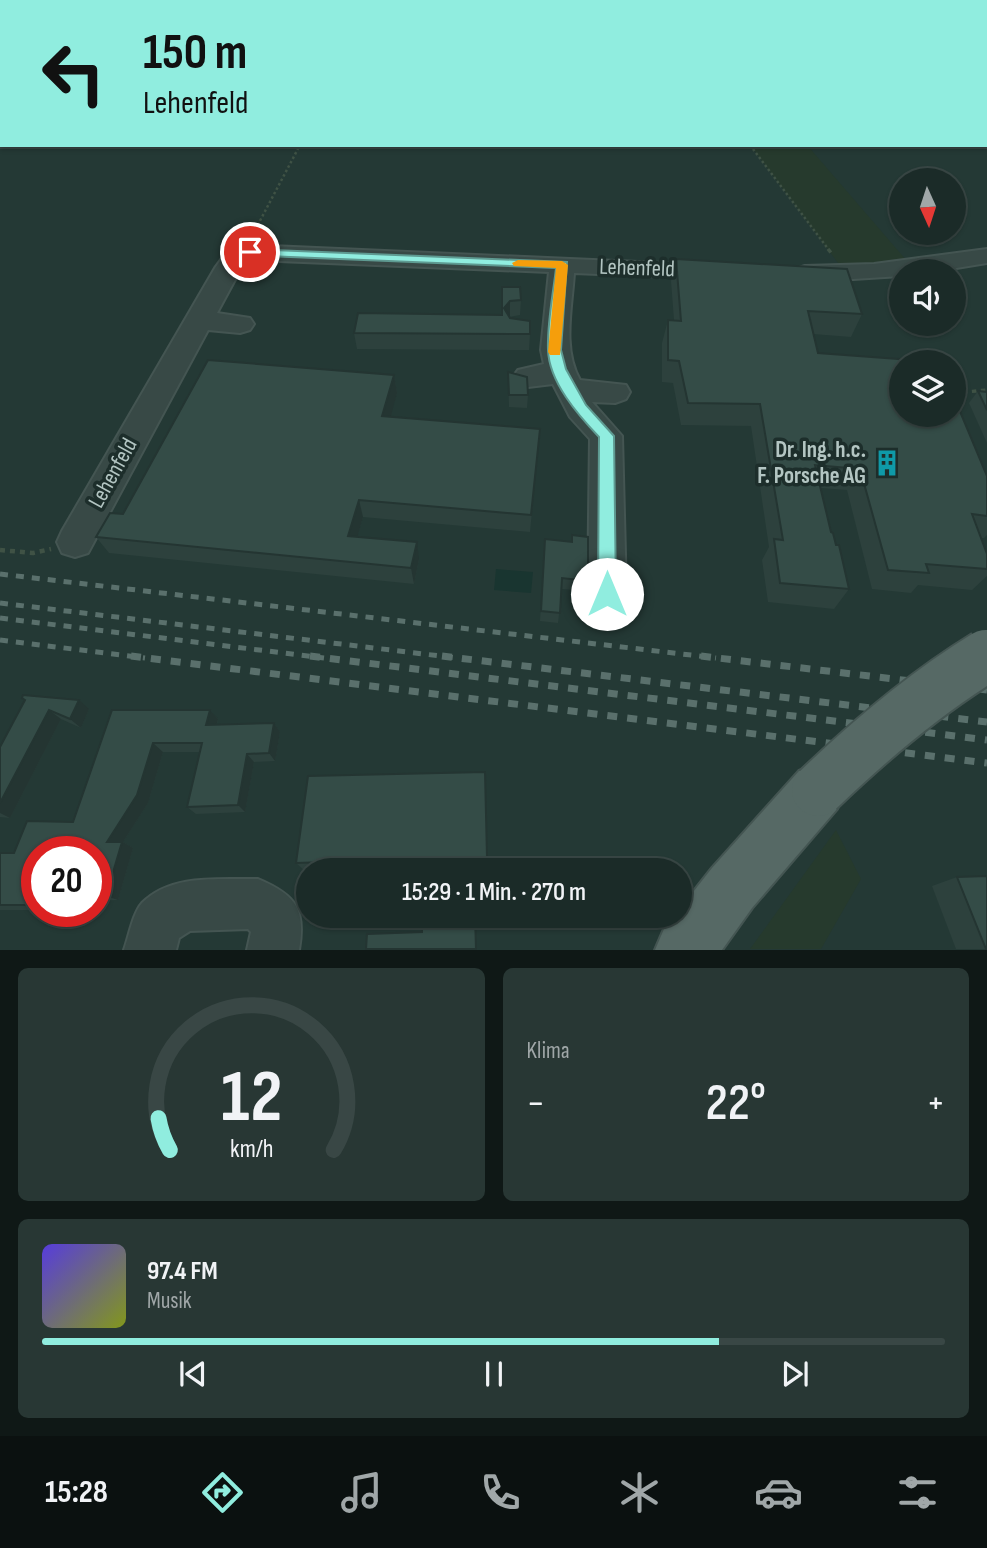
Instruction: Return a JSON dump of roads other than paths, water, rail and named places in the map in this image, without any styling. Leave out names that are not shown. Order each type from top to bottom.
[{"type":"main road","points":[[685,950],[732,888],[818,790],[919,700],[987,656]]},
{"type":"street","name":"Lehenfeld","points":[[75,541],[229,268],[241,254],[250,252],[744,272]]},
{"type":"street","points":[[783,274],[853,282],[987,256]]},
{"type":"street","points":[[562,265],[543,324],[555,350],[553,379],[607,436],[607,594]]},
{"type":"street","points":[[200,320],[240,324]]},
{"type":"street","points":[[553,379],[615,393]]},
{"type":"street","points":[[150,950],[159,922],[183,906],[258,904],[278,923],[273,950]]},
{"type":"railway","points":[[0,574],[716,658]]},
{"type":"railway","points":[[0,603],[457,658]]},
{"type":"railway","points":[[0,618],[324,658]]},
{"type":"railway","points":[[0,640],[145,658]]},
{"type":"railway","points":[[131,656],[987,763]]},
{"type":"railway","points":[[310,656],[987,740]]},
{"type":"railway","points":[[442,656],[987,722]]},
{"type":"railway","points":[[701,656],[987,690]]},
{"type":"place","name":"Dr. Ing. h.c. F. Porsche AG","points":[[887,463]]}]
